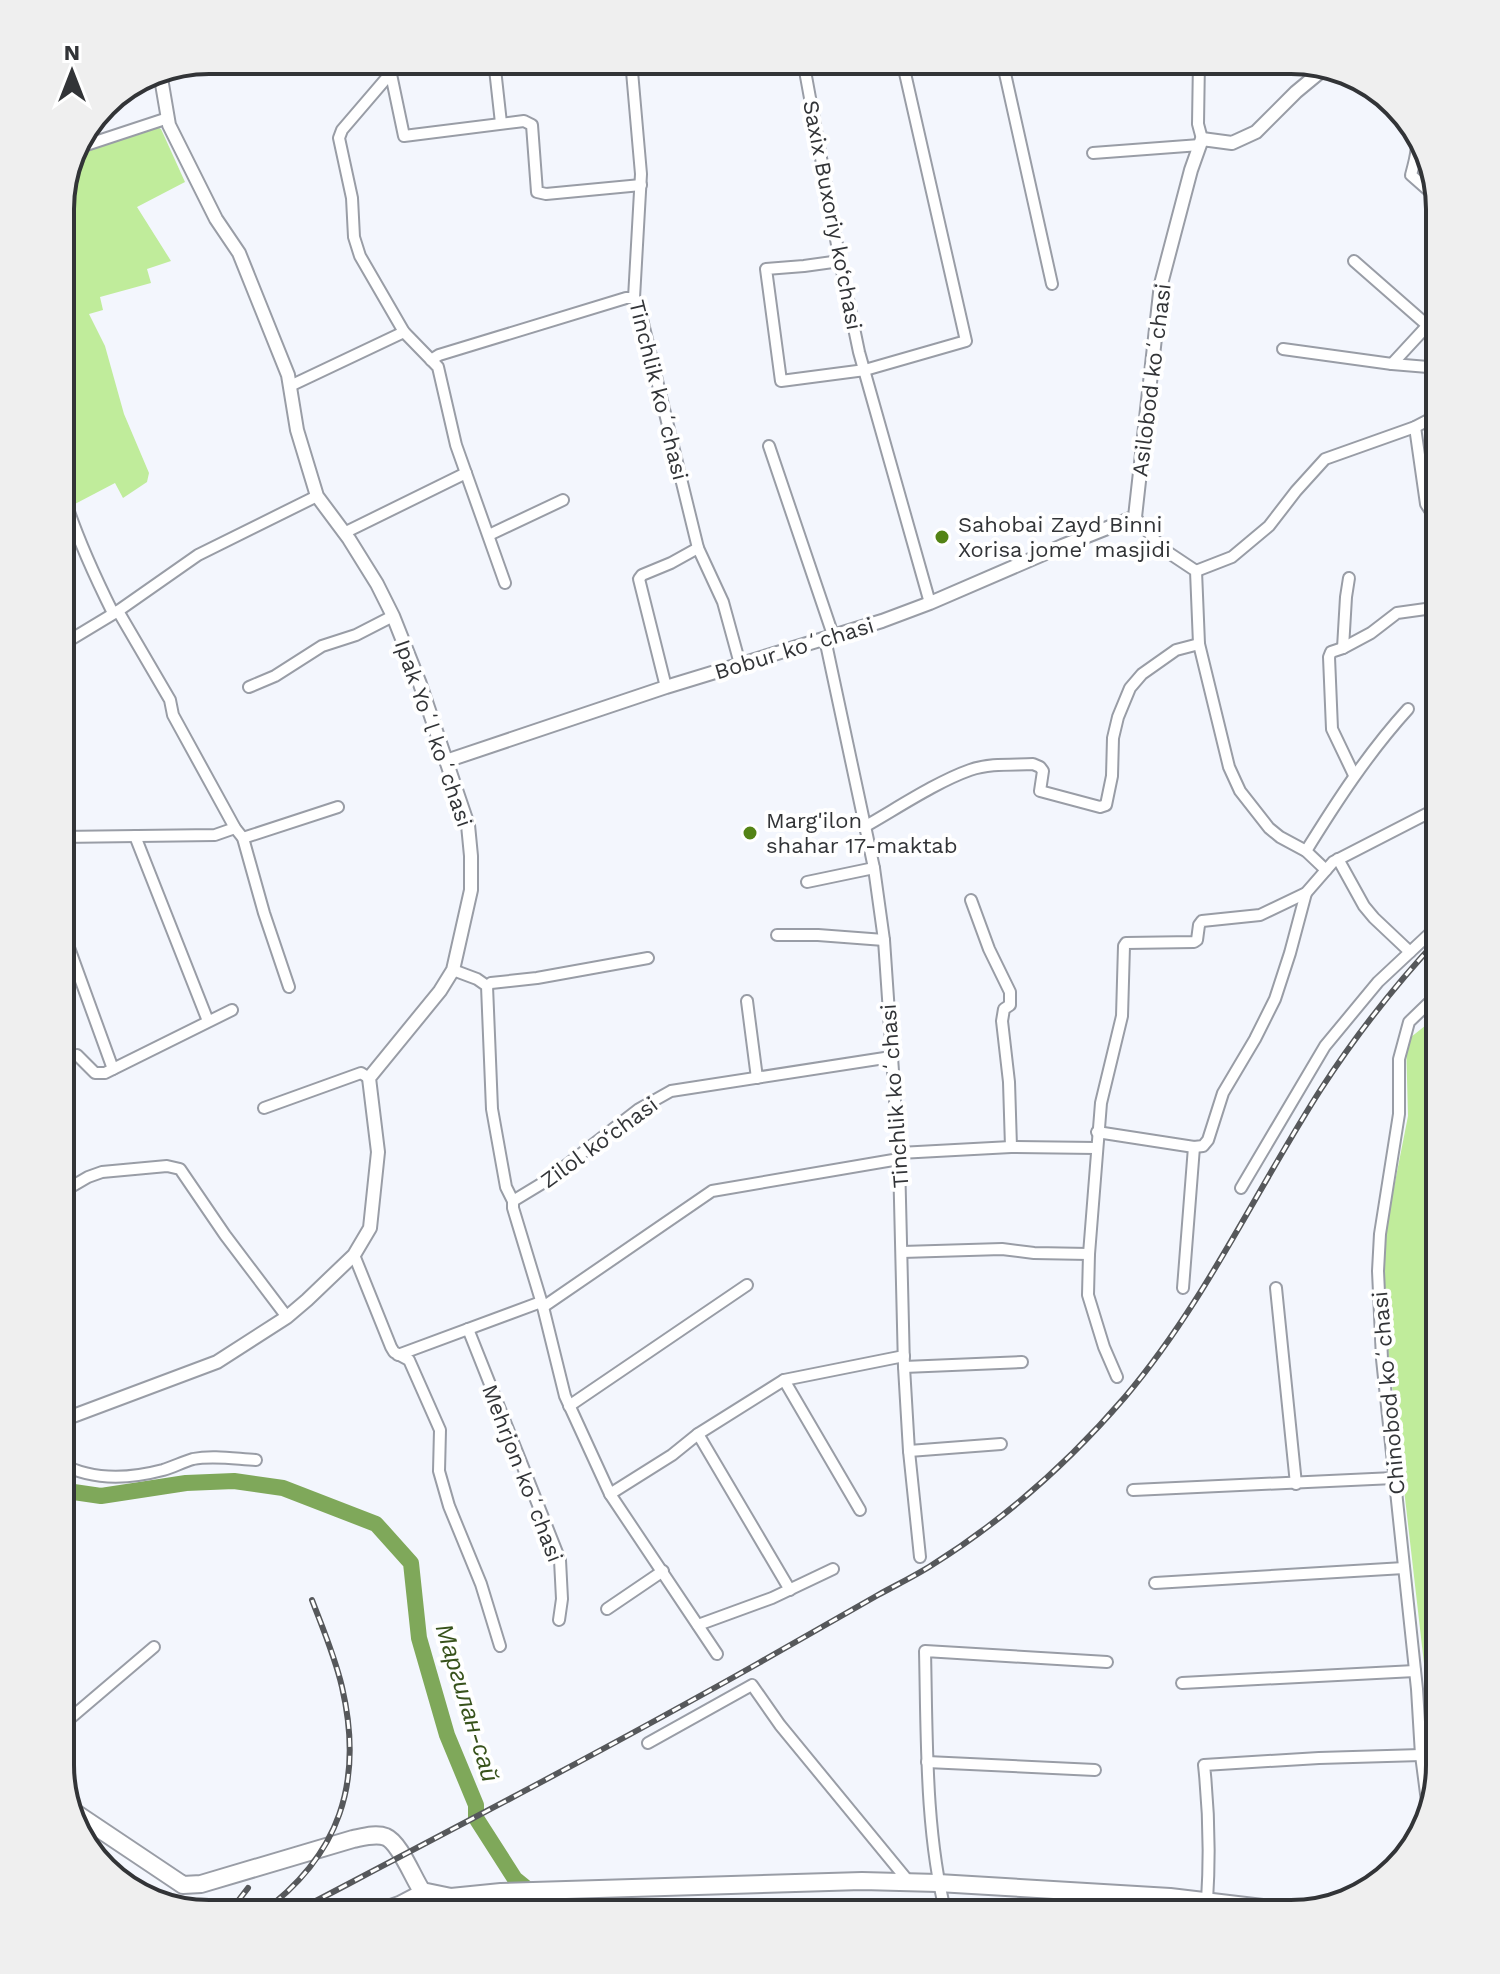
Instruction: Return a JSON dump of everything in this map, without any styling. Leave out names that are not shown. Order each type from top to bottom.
[{"type":"main road","points":[[89,1826],[183,1885],[201,1884],[367,1836],[384,1836],[394,1843],[422,1891],[420,1900]]},
{"type":"main road","points":[[422,1891],[451,1897],[564,1889],[862,1881],[938,1883],[1109,1900]]},
{"type":"street","points":[[390,74],[404,136],[524,121],[532,125],[537,192],[641,185]]},
{"type":"street","points":[[390,74],[342,130],[339,138],[352,198],[354,237],[360,256],[404,332],[438,367],[456,445],[505,583]]},
{"type":"street","points":[[496,74],[501,123]]},
{"type":"street","name":"Tinchlik koʻchasi","points":[[632,74],[641,185],[634,298],[639,307],[698,548],[723,602],[740,664]]},
{"type":"street","name":"Saxix Buxoriy ko‘chasi","points":[[806,74],[840,261],[865,370],[930,603]]},
{"type":"street","points":[[840,261],[766,269],[781,381],[865,370],[966,341],[905,74]]},
{"type":"street","points":[[1005,74],[1052,284]]},
{"type":"street","name":"Asilobod koʻchasi","points":[[1135,517],[1161,284],[1201,142],[1198,124],[1199,74]]},
{"type":"street","points":[[1093,153],[1201,142],[1232,143],[1256,132],[1314,77]]},
{"type":"street","name":"Ipak Yoʻl koʻchasi","points":[[162,83],[169,125],[216,219],[239,253],[288,375],[297,430],[317,496],[377,584],[393,616],[420,684],[468,825],[471,890],[453,970],[440,991],[369,1078]]},
{"type":"street","points":[[92,143],[168,118]]},
{"type":"street","points":[[1415,159],[1411,175],[1424,186]]},
{"type":"street","points":[[1354,261],[1426,324]]},
{"type":"street","points":[[431,360],[529,327],[634,298]]},
{"type":"street","points":[[1392,364],[1426,326]]},
{"type":"street","points":[[290,386],[404,332]]},
{"type":"street","points":[[1283,349],[1426,367]]},
{"type":"street","points":[[1196,571],[1232,557],[1269,526],[1325,459],[1426,421]]},
{"type":"street","points":[[1415,427],[1426,504]]},
{"type":"street","name":"Tinchlik koʻchasi","points":[[769,446],[829,637],[874,868],[884,940],[899,1156],[909,1451],[920,1557]]},
{"type":"street","points":[[344,533],[466,473]]},
{"type":"street","points":[[74,638],[198,555],[317,496]]},
{"type":"street","points":[[489,535],[563,500]]},
{"type":"street","points":[[1135,517],[1163,549],[1196,571]]},
{"type":"street","name":"Bobur koʻchasi","points":[[446,761],[930,603],[1135,517]]},
{"type":"street","points":[[74,526],[90,567],[170,700],[173,715],[243,838],[289,987]]},
{"type":"street","points":[[666,687],[639,579],[698,548]]},
{"type":"street","points":[[1196,571],[1199,644],[1229,767],[1240,791],[1269,828],[1306,851],[1326,870]]},
{"type":"street","points":[[1343,648],[1349,578]]},
{"type":"street","points":[[1354,775],[1332,729],[1331,652],[1371,633],[1397,613],[1426,609]]},
{"type":"street","points":[[249,687],[275,676],[322,646],[356,635],[393,616]]},
{"type":"street","points":[[864,827],[949,780],[989,766],[1033,764],[1043,771],[1040,791],[1100,807],[1106,805],[1112,776],[1113,738],[1130,688],[1142,674],[1176,650],[1199,644]]},
{"type":"street","points":[[1306,851],[1354,775],[1408,709]]},
{"type":"street","points":[[243,838],[338,807]]},
{"type":"street","points":[[1117,1377],[1088,1295],[1097,1132],[1122,1016],[1124,946],[1126,943],[1194,942],[1202,921],[1260,915],[1306,893],[1333,862],[1426,814]]},
{"type":"street","points":[[74,837],[215,835],[235,828]]},
{"type":"street","points":[[135,836],[208,1021]]},
{"type":"street","points":[[1338,859],[1364,906],[1410,952]]},
{"type":"street","points":[[807,882],[874,868]]},
{"type":"street","points":[[1097,1132],[1203,1146],[1208,1140],[1223,1093],[1275,999],[1306,893]]},
{"type":"street","points":[[971,900],[989,949],[1010,992],[1010,1005],[1004,1009],[1002,1021],[1009,1082],[1011,1147]]},
{"type":"street","points":[[777,935],[884,940]]},
{"type":"street","points":[[1241,1188],[1325,1046],[1378,982],[1426,937]]},
{"type":"street","points":[[487,986],[648,958]]},
{"type":"street","points":[[74,962],[113,1069]]},
{"type":"street","points":[[453,970],[487,986]]},
{"type":"street","points":[[487,986],[492,1109],[506,1187],[513,1201],[565,1396],[610,1494],[717,1654]]},
{"type":"street","points":[[747,1001],[757,1078]]},
{"type":"street","name":"Chinobod koʻchasi","points":[[1425,1783],[1382,1359],[1378,1271],[1380,1234],[1399,1114],[1399,1059],[1409,1022],[1426,1007]]},
{"type":"street","points":[[74,1056],[77,1055],[95,1073],[105,1073],[232,1010]]},
{"type":"street","name":"Zilol ko‘chasi","points":[[513,1201],[546,1181],[639,1109],[671,1091],[891,1057]]},
{"type":"street","points":[[74,1416],[217,1362],[287,1317],[354,1255],[370,1228],[378,1152],[369,1078],[361,1073],[264,1108]]},
{"type":"street","points":[[398,1355],[542,1304],[712,1191],[899,1156],[1011,1147],[1096,1148]]},
{"type":"street","points":[[1183,1288],[1194,1147]]},
{"type":"street","points":[[74,1185],[102,1172],[167,1166],[180,1169],[287,1317]]},
{"type":"street","points":[[902,1252],[1002,1249],[1089,1254]]},
{"type":"street","points":[[354,1255],[391,1347],[409,1360],[440,1430],[439,1471],[449,1506],[481,1584],[500,1646]]},
{"type":"street","points":[[569,1406],[747,1285]]},
{"type":"street","points":[[1276,1288],[1296,1484]]},
{"type":"street","name":"Mehrjon koʻchasi","points":[[468,1329],[560,1560],[562,1599],[559,1620]]},
{"type":"street","points":[[610,1494],[784,1380],[904,1361],[1022,1362]]},
{"type":"street","points":[[784,1380],[860,1510]]},
{"type":"street","points":[[698,1434],[790,1590]]},
{"type":"street","points":[[909,1451],[1001,1444]]},
{"type":"street","points":[[74,1470],[95,1476],[131,1477],[192,1460],[256,1460]]},
{"type":"street","points":[[1133,1490],[1394,1478]]},
{"type":"street","points":[[1155,1583],[1404,1568]]},
{"type":"street","points":[[698,1625],[790,1590],[833,1569]]},
{"type":"street","points":[[607,1609],[663,1571]]},
{"type":"street","points":[[74,1715],[154,1647]]},
{"type":"street","points":[[942,1900],[938,1883],[927,1762],[925,1651],[1107,1662]]},
{"type":"street","points":[[1182,1683],[1415,1671]]},
{"type":"street","points":[[648,1743],[752,1685],[780,1725],[909,1882]]},
{"type":"street","points":[[1207,1900],[1209,1811],[1204,1765],[1421,1755]]},
{"type":"street","points":[[927,1762],[1095,1770]]},
{"type":"street","points":[[405,1900],[422,1891]]},
{"type":"green space","points":[[154,125],[161,129],[185,182],[137,207],[171,261],[147,269],[151,283],[100,297],[103,310],[89,314],[105,346],[124,414],[149,473],[147,482],[123,498],[115,483],[74,504],[74,200],[84,157],[91,145]]},
{"type":"green space","points":[[1426,1025],[1426,1681],[1384,1315],[1384,1238],[1408,1116],[1406,1041]]},
{"type":"waterway","name":"Маргилан-сай","points":[[74,1492],[101,1496],[186,1483],[234,1481],[283,1488],[376,1524],[411,1563],[419,1638],[447,1735],[476,1805],[476,1818],[515,1879],[541,1900]]},
{"type":"railway","points":[[318,1900],[641,1728],[919,1573],[985,1529],[1035,1488],[1104,1421],[1153,1361],[1204,1286],[1334,1069],[1377,1010],[1426,953]]},
{"type":"railway","points":[[276,1900],[310,1867],[327,1842],[347,1785],[350,1754],[342,1687],[312,1600]]},
{"type":"railway","points":[[239,1900],[248,1888]]},
{"type":"place","name":"Sahobai Zayd Binni Xorisa jome' masjidi","points":[[942,537]]},
{"type":"place","name":"Marg'ilon shahar 17-maktab","points":[[750,833]]}]
